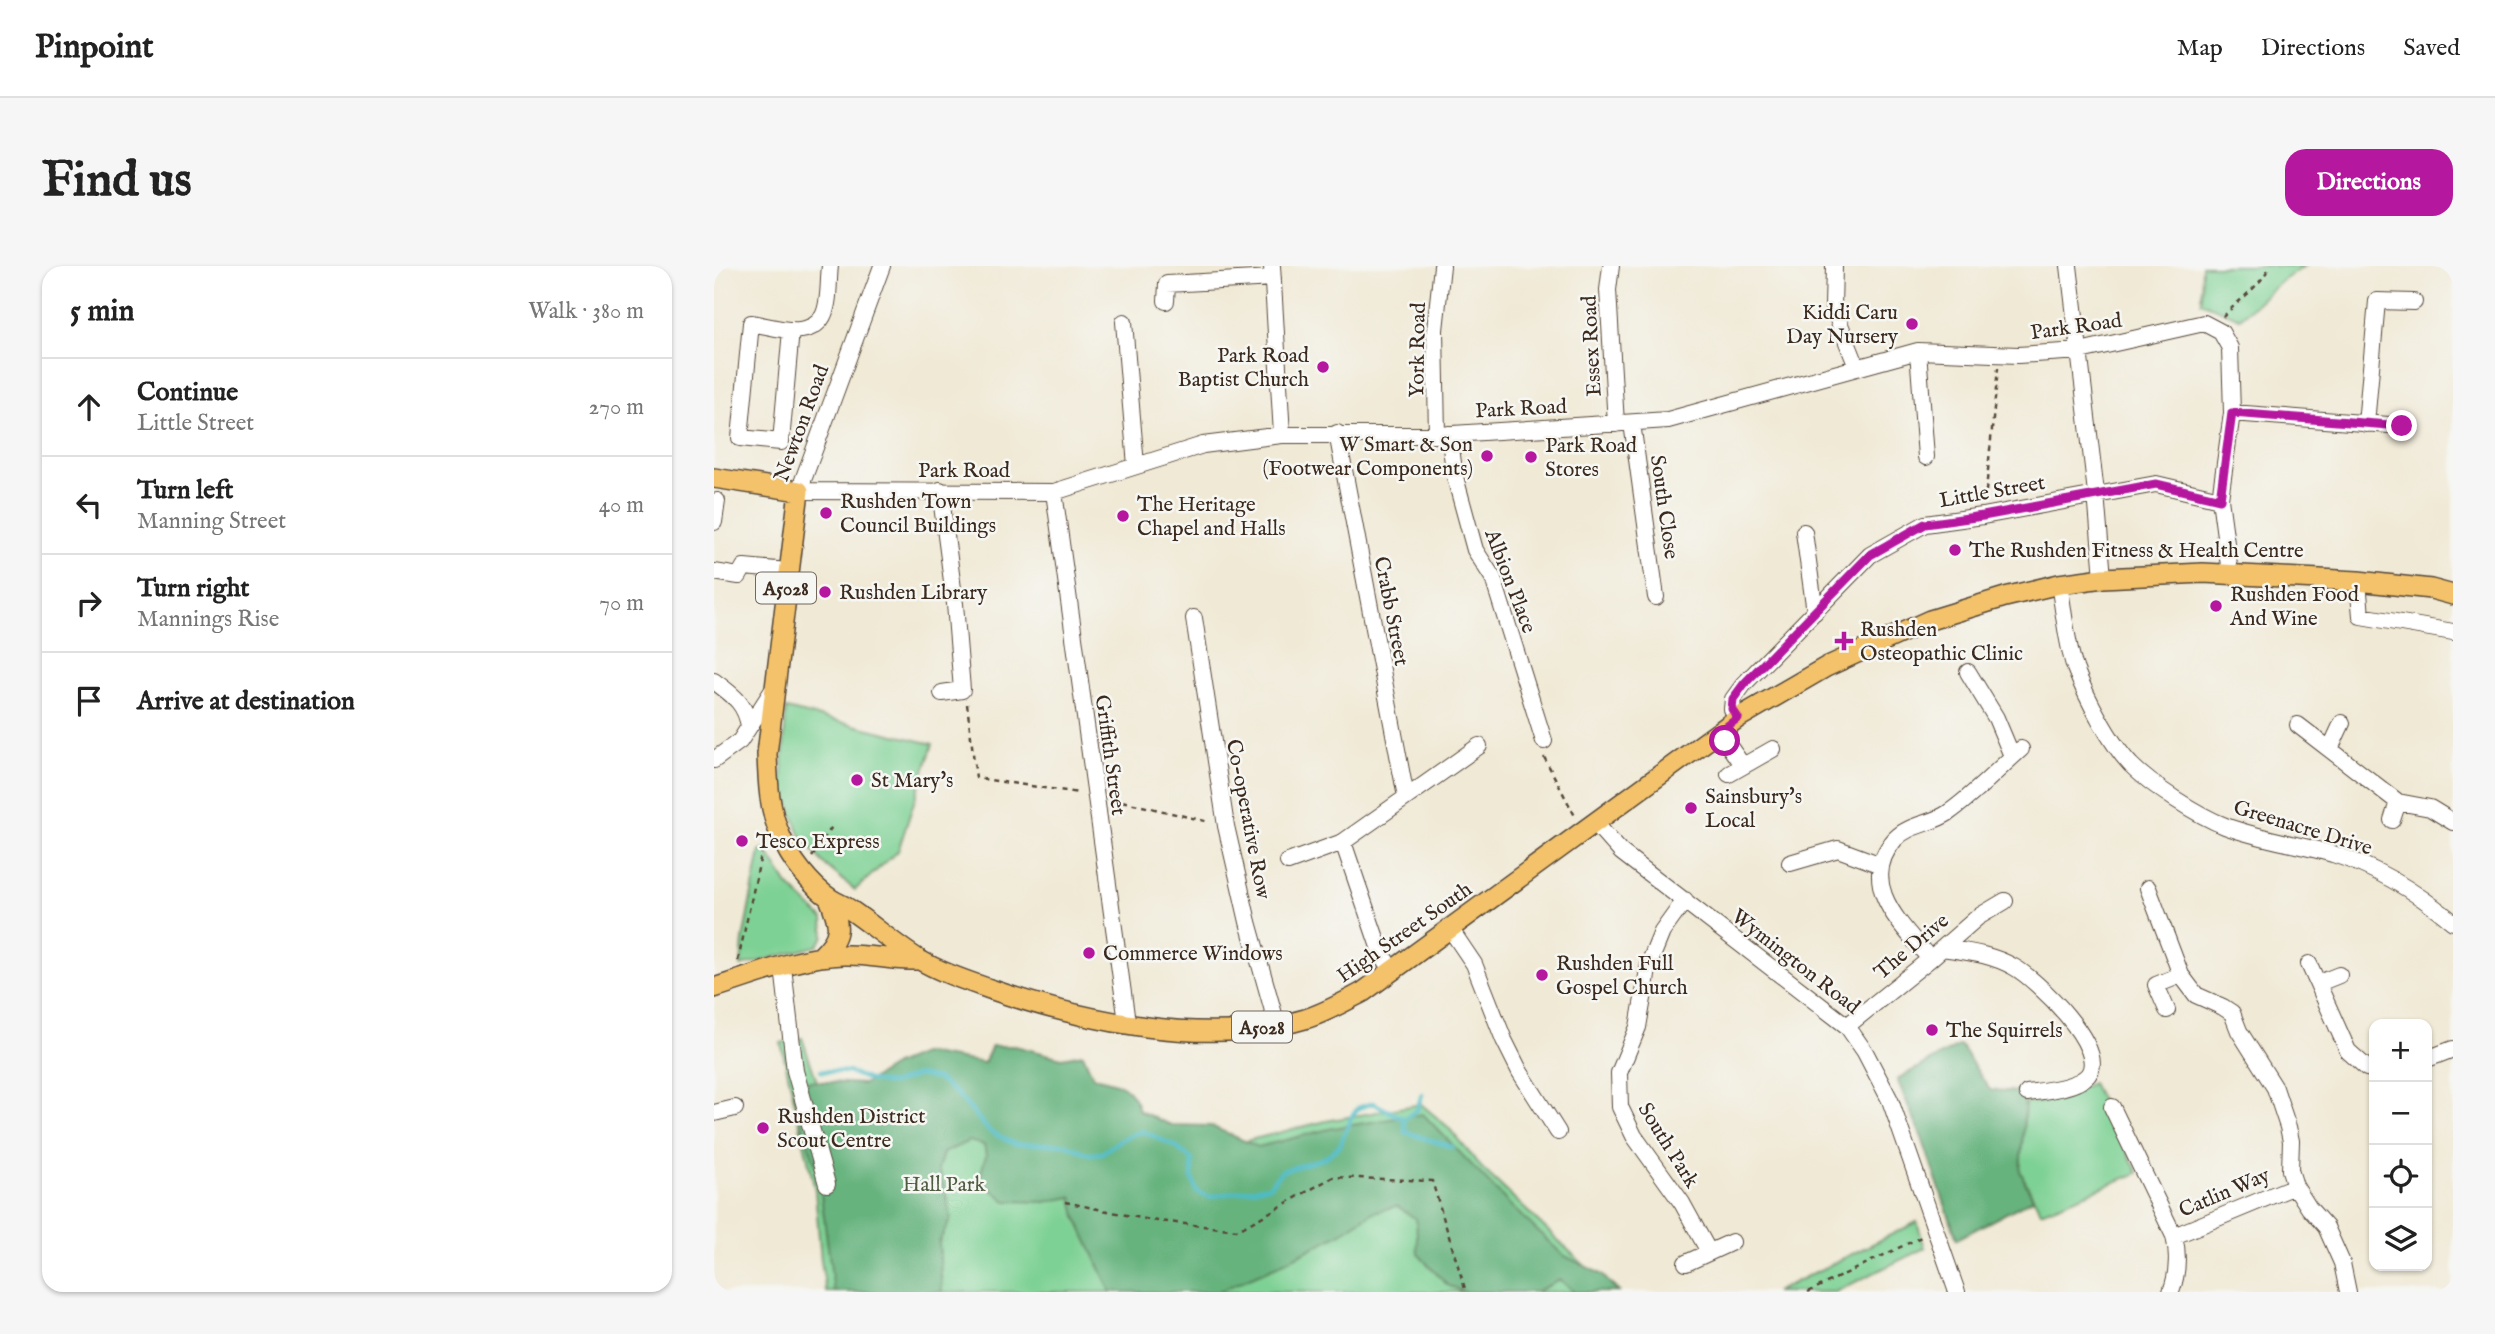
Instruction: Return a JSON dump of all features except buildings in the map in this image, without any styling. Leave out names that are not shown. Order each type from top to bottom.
[{"type":"main road","points":[[714,478],[799,491]]},
{"type":"main road","name":"Newton Road","points":[[776,685],[799,491]]},
{"type":"main road","name":"A5028","points":[[1589,827],[1738,718],[1826,667],[1930,620],[2004,597],[2059,584],[2103,578],[2230,573],[2358,581],[2431,589],[2453,595]]},
{"type":"main road","name":"A5028","points":[[776,685],[767,754],[771,809],[781,839],[802,871],[829,898]]},
{"type":"main road","name":"High Street South","points":[[829,898],[848,908],[919,960],[974,983],[1042,1006],[1165,1030],[1202,1031],[1277,1025],[1306,1019],[1363,992],[1589,827]]},
{"type":"main road","points":[[821,956],[834,944],[838,931],[837,917],[829,898]]},
{"type":"main road","name":"A5028","points":[[714,988],[821,956],[860,955],[897,961],[919,960]]},
{"type":"street","points":[[791,330],[781,442],[740,438],[751,323],[791,330],[811,327],[823,315],[830,266]]},
{"type":"street","name":"Newton Road","points":[[799,491],[882,266]]},
{"type":"street","name":"York Road","points":[[1441,266],[1435,330],[1443,434]]},
{"type":"street","name":"Essex Road","points":[[1611,266],[1608,290],[1624,423]]},
{"type":"street","points":[[1834,266],[1833,307],[1857,367]]},
{"type":"street","points":[[2069,266],[2096,493],[2103,578]]},
{"type":"street","points":[[1166,301],[1167,284],[1273,272],[1282,435]]},
{"type":"street","points":[[2366,424],[2370,300],[2414,302]]},
{"type":"street","points":[[1124,322],[1136,466]]},
{"type":"street","name":"Park Road","points":[[799,491],[1054,492],[1203,445],[1282,435],[1443,434],[1668,419],[1917,351],[1999,355],[2080,351],[2204,323],[2215,329]]},
{"type":"street","points":[[2215,329],[2221,332],[2230,348],[2232,413],[2220,499],[2230,573]]},
{"type":"street","points":[[1917,351],[1926,457]]},
{"type":"street","points":[[2232,413],[2402,426]]},
{"type":"street","name":"South Close","points":[[1624,423],[1656,597]]},
{"type":"street","name":"Crabb Street","points":[[1337,433],[1406,797]]},
{"type":"street","name":"Albion Place","points":[[1443,434],[1475,550],[1493,578],[1544,741]]},
{"type":"street","name":"Little Street","points":[[1738,718],[1732,709],[1733,699],[1744,684],[1870,555],[1925,524],[2156,484],[2220,499]]},
{"type":"street","points":[[940,490],[962,690],[942,693]]},
{"type":"street","name":"Griffith Street","points":[[1054,492],[1095,795],[1119,946],[1125,1024]]},
{"type":"street","points":[[714,522],[717,501]]},
{"type":"street","points":[[1804,532],[1815,612]]},
{"type":"street","points":[[714,572],[739,576],[744,567],[788,570]]},
{"type":"street","points":[[2358,581],[2361,616],[2453,632]]},
{"type":"street","name":"Greenacre Drive","points":[[2059,584],[2075,667],[2099,719],[2131,765],[2172,797],[2224,825],[2284,844],[2335,855],[2379,873],[2434,906],[2453,922]]},
{"type":"street","name":"Co-operative Row","points":[[1194,618],[1226,827],[1248,922],[1277,1025]]},
{"type":"street","points":[[1930,959],[1888,908],[1881,890],[1881,865],[1896,839],[1919,824],[1946,814],[2016,753],[1968,673]]},
{"type":"street","points":[[714,681],[735,697],[746,710],[749,726]]},
{"type":"street","points":[[714,760],[740,741],[776,685]]},
{"type":"street","points":[[2330,750],[2342,723]]},
{"type":"street","points":[[2298,725],[2398,802],[2430,808],[2453,821]]},
{"type":"street","points":[[1719,732],[1736,770],[1773,749]]},
{"type":"street","points":[[740,741],[756,741],[767,754]]},
{"type":"street","points":[[1288,862],[1343,842],[1479,746]]},
{"type":"street","points":[[2392,820],[2398,802]]},
{"type":"street","name":"Wymington Road","points":[[1589,827],[1847,1026],[1861,1045],[1890,1100],[1957,1292]]},
{"type":"street","points":[[1343,842],[1381,953],[1392,970]]},
{"type":"street","points":[[1790,863],[1838,849],[1881,865]]},
{"type":"street","points":[[2148,888],[2181,975],[2196,995],[2232,1013],[2239,1031],[2263,1065],[2275,1088],[2291,1141],[2290,1170],[2295,1186]]},
{"type":"street","name":"South Park","points":[[1685,900],[1662,932],[1649,964],[1638,1027],[1619,1073],[1620,1107],[1634,1136],[1682,1203],[1709,1252]]},
{"type":"street","name":"The Drive","points":[[1847,1026],[1978,917],[2005,901]]},
{"type":"street","points":[[1449,927],[1474,964],[1504,1040],[1520,1072],[1558,1132]]},
{"type":"street","points":[[1942,948],[1986,954],[2015,967],[2033,979],[2072,1020],[2088,1050],[2091,1072],[2085,1078],[2057,1089],[2027,1093]]},
{"type":"street","points":[[2309,964],[2348,1051],[2369,1068]]},
{"type":"street","points":[[783,967],[795,1071],[827,1184]]},
{"type":"street","points":[[2166,1010],[2156,985],[2181,975]]},
{"type":"street","points":[[2319,983],[2339,975]]},
{"type":"street","points":[[2432,1057],[2453,1049]]},
{"type":"street","points":[[2112,1107],[2174,1236],[2178,1267],[2171,1292]]},
{"type":"street","points":[[714,1113],[735,1108]]},
{"type":"street","name":"Catlin Way","points":[[2174,1236],[2295,1186],[2309,1208],[2326,1227],[2342,1263],[2348,1292]]},
{"type":"street","points":[[1686,1263],[1732,1242]]},
{"type":"path","points":[[2215,329],[2270,266]]},
{"type":"path","points":[[1983,516],[1999,355]]},
{"type":"path","points":[[962,690],[968,708],[976,778],[1095,795],[1226,827]]},
{"type":"path","points":[[1544,741],[1541,751],[1589,827]]},
{"type":"path","points":[[736,981],[740,946],[771,809]]},
{"type":"path","points":[[802,871],[833,825]]},
{"type":"path","points":[[1065,1202],[1150,1220],[1238,1230],[1334,1177],[1432,1181],[1466,1292]]},
{"type":"path","points":[[1808,1292],[1935,1230]]},
{"type":"green space","points":[[2202,266],[2305,266],[2279,283],[2240,318],[2201,302]]},
{"type":"green space","points":[[786,709],[933,744],[898,851],[855,890],[824,864],[801,837],[782,784]]},
{"type":"green space","points":[[766,850],[788,885],[823,919],[824,936],[817,946],[741,966],[743,940],[760,851]]},
{"type":"green space","name":"Hall Park","points":[[802,1038],[827,1110],[1209,1150],[1326,1121],[1421,1104],[1448,1127],[1481,1167],[1602,1282],[1608,1292],[826,1292],[815,1190],[781,1043]]},
{"type":"green space","points":[[1960,1045],[1990,1090],[2020,1092],[2025,1103],[2020,1171],[2033,1199],[1957,1239],[1922,1138],[1897,1079]]},
{"type":"green space","name":"Hall Park","points":[[992,1046],[1015,1046],[1062,1058],[1083,1054],[1093,1077],[1122,1086],[1132,1095],[1139,1111],[1171,1125],[1211,1126],[1258,1147],[1333,1128],[1423,1114],[1510,1205],[1563,1255],[1601,1274],[1619,1292],[1575,1292],[1560,1280],[1535,1292],[1465,1292],[1447,1285],[1418,1254],[1416,1219],[1397,1206],[1374,1212],[1338,1235],[1217,1292],[1111,1292],[1076,1217],[1072,1197],[1045,1202],[1006,1201],[979,1179],[986,1156],[984,1145],[969,1141],[943,1153],[938,1169],[951,1218],[939,1242],[942,1292],[834,1292],[818,1173],[796,1107],[808,1081],[864,1084],[895,1065],[924,1053],[984,1063]]},
{"type":"green space","points":[[2092,1083],[2138,1173],[2041,1212],[2020,1171],[2025,1103],[2046,1102]]},
{"type":"green space","points":[[1917,1222],[1925,1248],[1835,1292],[1775,1292]]},
{"type":"waterway","points":[[821,1071],[848,1072],[872,1081],[892,1084],[918,1075],[937,1079],[956,1093],[989,1131],[1014,1144],[1065,1144],[1089,1154],[1102,1153],[1122,1139],[1142,1131],[1175,1146],[1192,1160],[1192,1178],[1197,1192],[1209,1197],[1269,1186],[1282,1171],[1325,1158],[1340,1145],[1358,1108],[1373,1103],[1404,1119],[1405,1132],[1452,1147]]},
{"type":"waterway","points":[[1404,1119],[1417,1110],[1422,1094]]},
{"type":"place","name":"Kiddi Caru Day Nursery","points":[[1912,324]]},
{"type":"place","name":"Park Road Baptist Church","points":[[1323,367]]},
{"type":"place","name":"W Smart & Son (Footwear Components)","points":[[1487,456]]},
{"type":"place","name":"Park Road Stores","points":[[1531,457]]},
{"type":"place","name":"Rushden Town Council Buildings","points":[[826,513]]},
{"type":"place","name":"The Heritage Chapel and Halls","points":[[1123,516]]},
{"type":"place","name":"The Rushden Fitness & Health Centre","points":[[1955,550]]},
{"type":"place","name":"Rushden Library","points":[[825,592]]},
{"type":"place","name":"Rushden Food And Wine","points":[[2216,606]]},
{"type":"place","name":"Rushden Osteopathic Clinic","points":[[1844,641]]},
{"type":"place","name":"St Mary's","points":[[857,780]]},
{"type":"place","name":"Sainsbury's Local","points":[[1691,808]]},
{"type":"place","name":"Tesco Express","points":[[742,841]]},
{"type":"place","name":"Commerce Windows","points":[[1089,953]]},
{"type":"place","name":"Rushden Full Gospel Church","points":[[1542,975]]},
{"type":"place","name":"The Squirrels","points":[[1932,1030]]},
{"type":"place","name":"Rushden District Scout Centre","points":[[763,1128]]},
{"type":"route","points":[[1725,741],[1719,732],[1738,718],[1732,709],[1733,699],[1744,684],[1870,555],[1925,524],[2156,484],[2220,499],[2232,413],[2402,426]]}]
